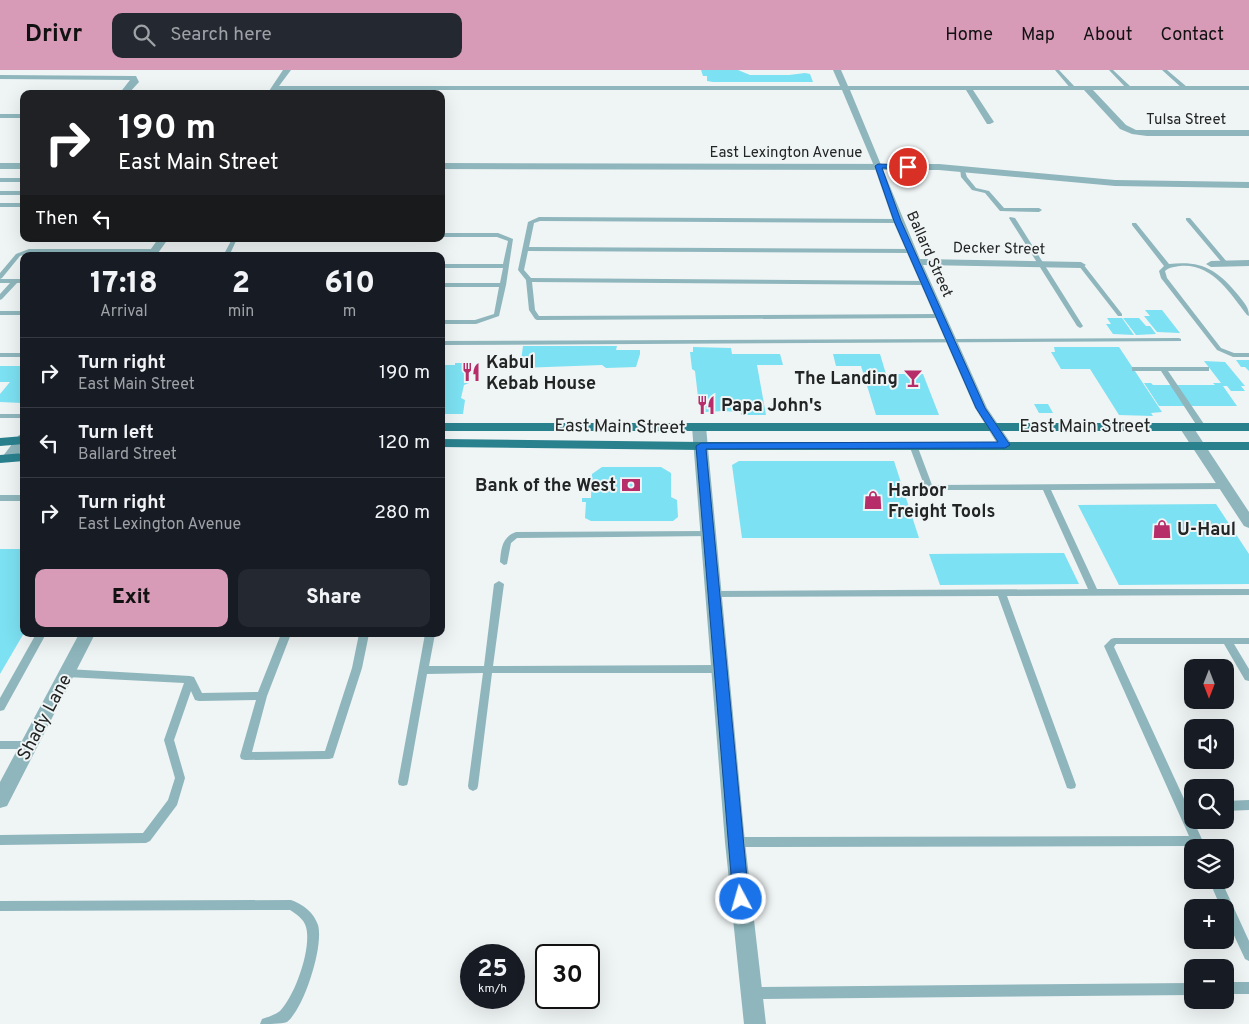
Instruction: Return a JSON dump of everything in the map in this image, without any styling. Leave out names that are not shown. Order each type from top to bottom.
[{"type":"main road","name":"East Main Street","points":[[445,427],[1249,427]]},
{"type":"main road","points":[[0,442],[20,439]]},
{"type":"main road","name":"East Main Street","points":[[445,443],[701,446],[1249,446]]},
{"type":"main road","points":[[4,459],[20,457]]},
{"type":"street","points":[[273,90],[287,70]]},
{"type":"street","name":"Ballard Street","points":[[837,70],[878,166],[898,221],[980,408],[1005,445]]},
{"type":"street","points":[[0,77],[133,78],[135,82],[127,90]]},
{"type":"street","points":[[968,88],[990,122]]},
{"type":"street","name":"Tulsa Street","points":[[1086,88],[1123,126],[1135,132],[1249,132]]},
{"type":"street","points":[[445,90],[1249,88]]},
{"type":"street","points":[[0,116],[20,116]]},
{"type":"street","points":[[0,166],[20,166]]},
{"type":"street","name":"East Lexington Avenue","points":[[445,166],[878,166],[962,168],[1115,183],[1249,185]]},
{"type":"street","name":"Decker Street","points":[[916,262],[1080,264]]},
{"type":"street","points":[[1211,264],[1249,263]]},
{"type":"street","points":[[1186,427],[1249,523]]},
{"type":"street","points":[[699,428],[735,842],[755,1024]]},
{"type":"street","points":[[4,459],[20,442]]},
{"type":"street","name":"Shady Lane","points":[[0,800],[85,637]]},
{"type":"lane","points":[[1056,70],[1073,88]]},
{"type":"lane","points":[[1111,70],[1129,88]]},
{"type":"lane","points":[[1164,70],[1185,88]]},
{"type":"lane","points":[[962,168],[964,177],[974,189],[987,192],[1002,210],[1039,210]]},
{"type":"lane","points":[[0,180],[20,180]]},
{"type":"lane","points":[[0,193],[20,193]]},
{"type":"lane","points":[[0,205],[20,205]]},
{"type":"lane","points":[[1012,218],[1080,326]]},
{"type":"lane","points":[[898,221],[539,219],[531,222],[521,270],[529,280],[532,310],[537,318],[940,316]]},
{"type":"lane","points":[[1188,219],[1225,263]]},
{"type":"lane","points":[[1134,224],[1167,266]]},
{"type":"lane","points":[[445,235],[498,235],[508,237],[511,240],[497,315],[476,322],[445,322]]},
{"type":"lane","points":[[525,249],[911,250]]},
{"type":"lane","points":[[26,252],[70,252]]},
{"type":"lane","points":[[20,254],[0,279],[20,281]]},
{"type":"lane","points":[[1080,264],[1120,315]]},
{"type":"lane","points":[[1249,314],[1234,295],[1206,267],[1190,264],[1167,266],[1162,271],[1164,278],[1220,349],[1233,355],[1249,355]]},
{"type":"lane","points":[[445,266],[506,266]]},
{"type":"lane","points":[[529,280],[925,283]]},
{"type":"lane","points":[[0,298],[15,281]]},
{"type":"lane","points":[[445,285],[503,285]]},
{"type":"lane","points":[[0,313],[20,313]]},
{"type":"lane","points":[[445,343],[1178,340]]},
{"type":"lane","points":[[0,355],[20,355]]},
{"type":"lane","points":[[1134,369],[1206,369]]},
{"type":"lane","points":[[1163,369],[1202,427]]},
{"type":"lane","points":[[0,416],[20,416]]},
{"type":"lane","points":[[914,445],[929,488],[1225,486]]},
{"type":"lane","points":[[1046,487],[1094,593]]},
{"type":"lane","points":[[0,498],[20,498]]},
{"type":"lane","points":[[504,562],[506,544],[511,537],[516,535],[708,534]]},
{"type":"lane","points":[[473,786],[499,584]]},
{"type":"lane","points":[[713,594],[1249,592]]},
{"type":"lane","points":[[1001,593],[1071,785]]},
{"type":"lane","points":[[0,707],[39,637]]},
{"type":"lane","points":[[285,637],[262,696],[245,756],[329,755],[357,668],[363,637]]},
{"type":"lane","points":[[403,782],[429,637]]},
{"type":"lane","points":[[1227,640],[1249,677]]},
{"type":"lane","points":[[1196,839],[1109,646],[1114,641],[1249,641]]},
{"type":"lane","points":[[423,670],[720,669]]},
{"type":"lane","points":[[67,673],[190,680]]},
{"type":"lane","points":[[190,680],[199,697],[262,696]]},
{"type":"lane","points":[[0,840],[146,838],[173,802],[180,778],[169,740],[190,680]]},
{"type":"lane","points":[[0,745],[28,745]]},
{"type":"lane","points":[[1234,806],[1249,805]]},
{"type":"lane","points":[[735,842],[1184,844]]},
{"type":"lane","points":[[1218,889],[1249,955]]},
{"type":"lane","points":[[0,906],[291,905],[304,913],[312,926],[312,944],[303,985],[293,1005],[282,1017],[267,1024]]},
{"type":"lane","points":[[1234,988],[1249,988]]},
{"type":"lane","points":[[752,993],[1184,989]]},
{"type":"building","points":[[701,70],[738,70],[750,75],[805,73],[810,74],[813,82],[713,82],[707,81],[707,76],[703,76]]},
{"type":"building","points":[[1145,310],[1162,310],[1180,333],[1157,332],[1144,316],[1150,316]]},
{"type":"building","points":[[1107,318],[1122,318],[1134,335],[1113,334],[1106,324],[1111,324]]},
{"type":"building","points":[[1123,318],[1139,318],[1146,326],[1150,326],[1156,334],[1136,335]]},
{"type":"building","points":[[523,346],[617,346],[616,350],[640,350],[640,354],[636,367],[606,368],[602,365],[520,368]]},
{"type":"building","points":[[693,347],[731,348],[732,354],[780,354],[783,365],[757,365],[766,415],[741,415],[741,412],[723,411],[705,412],[704,400],[698,397],[695,371],[692,369],[690,352],[693,352]]},
{"type":"building","points":[[1054,347],[1119,347],[1162,412],[1151,413],[1153,416],[1119,415],[1090,369],[1061,369],[1051,352],[1055,352]]},
{"type":"building","points":[[833,354],[880,354],[886,374],[923,374],[939,415],[876,415],[861,366],[836,366]]},
{"type":"building","points":[[1236,360],[1249,360],[1249,371],[1245,367],[1241,367]]},
{"type":"building","points":[[1204,361],[1225,362],[1245,386],[1241,386],[1245,391],[1231,391],[1227,386],[1223,386],[1237,406],[1159,406],[1144,383],[1151,383],[1153,385],[1215,385],[1213,383],[1221,383]]},
{"type":"building","points":[[455,363],[464,363],[471,368],[469,383],[464,385],[461,398],[465,400],[463,414],[445,414],[445,365],[455,365]]},
{"type":"building","points":[[0,366],[20,366],[20,403],[0,402],[0,394],[10,382],[0,382]]},
{"type":"building","points":[[1034,404],[1048,404],[1053,413],[1039,413]]},
{"type":"building","points":[[739,461],[894,461],[919,538],[742,538],[732,465]]},
{"type":"building","name":"Bank of the West","points":[[602,467],[661,467],[671,473],[671,497],[677,500],[678,517],[673,521],[591,521],[585,518],[586,502],[582,502],[582,498],[591,498],[592,474]]},
{"type":"building","name":"U-Haul","points":[[1216,504],[1249,554],[1249,584],[1119,585],[1078,505]]},
{"type":"building","points":[[0,549],[20,549],[20,637],[22,637],[0,674]]},
{"type":"building","points":[[1064,553],[1079,584],[940,585],[929,554]]},
{"type":"place","name":"Kabul Kebab House","points":[[471,372]]},
{"type":"place","name":"The Landing","points":[[913,378]]},
{"type":"place","name":"Papa John's","points":[[706,405]]},
{"type":"place","name":"Bank of the West","points":[[631,485]]},
{"type":"place","name":"Harbor Freight Tools","points":[[873,500]]},
{"type":"place","name":"U-Haul","points":[[1162,529]]},
{"type":"route","points":[[741,899],[701,446],[1005,445],[980,408],[898,221],[878,166],[908,167]]}]
